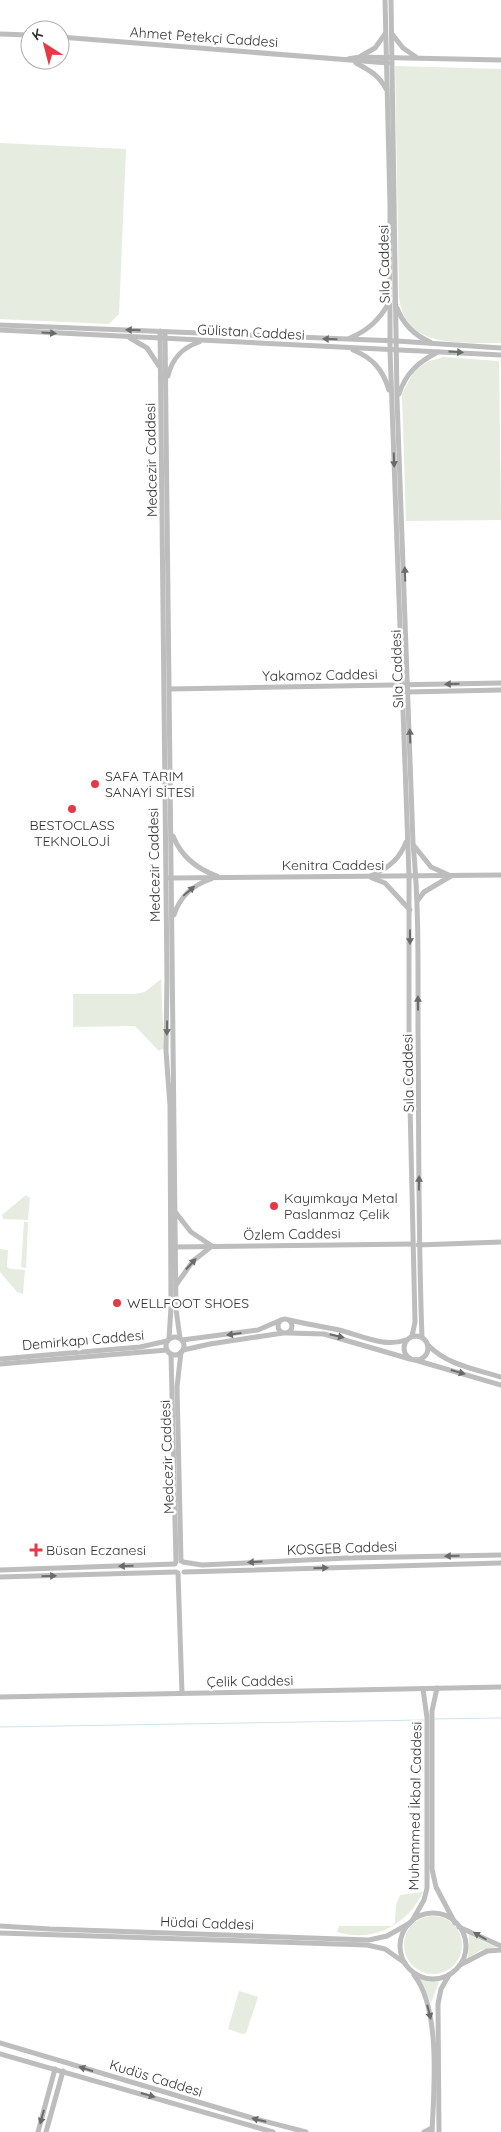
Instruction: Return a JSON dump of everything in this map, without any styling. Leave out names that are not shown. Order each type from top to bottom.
[{"type":"street","name":"Sıla Caddesi","points":[[385,0],[389,60],[397,341],[394,398]]},
{"type":"street","name":"Sıla Caddesi","points":[[388,33],[392,0]]},
{"type":"street","points":[[354,59],[371,51],[388,33],[403,48],[418,58]]},
{"type":"street","points":[[0,34],[20,35]]},
{"type":"street","name":"Ahmet Petekçi Caddesi","points":[[70,38],[347,60],[418,58],[501,60]]},
{"type":"street","points":[[354,59],[381,79],[387,91]]},
{"type":"street","name":"Sıla Caddesi","points":[[389,60],[387,91],[390,350],[409,684],[413,843],[418,900],[420,1103],[416,1244],[422,1337]]},
{"type":"street","points":[[348,339],[364,332],[378,321],[390,300]]},
{"type":"street","points":[[396,304],[401,316],[412,331],[422,338],[438,344]]},
{"type":"street","name":"Gülistan Caddesi","points":[[0,325],[397,341],[501,348]]},
{"type":"street","name":"Gülistan Caddesi","points":[[0,330],[501,355]]},
{"type":"street","name":"Medcezir Caddesi","points":[[163,332],[160,371],[166,878],[166,1051],[170,1106],[176,1316],[181,1339]]},
{"type":"street","points":[[125,337],[147,348],[160,371]]},
{"type":"street","name":"Medcezir Caddesi","points":[[162,339],[166,386],[175,1212],[168,1340]]},
{"type":"street","points":[[166,386],[174,358],[186,347],[200,341]]},
{"type":"street","points":[[348,348],[361,353],[380,368],[394,398],[401,685],[410,910],[409,1062],[416,1244],[415,1322],[412,1336]]},
{"type":"street","points":[[394,398],[415,366],[440,351]]},
{"type":"street","name":"Yakamoz Caddesi","points":[[170,690],[501,682]]},
{"type":"street","points":[[402,692],[501,690]]},
{"type":"street","points":[[172,833],[179,848],[191,862],[207,872],[220,877]]},
{"type":"street","points":[[368,876],[384,869],[395,861],[408,840]]},
{"type":"street","points":[[413,843],[430,866],[451,876]]},
{"type":"street","name":"Kenitra Caddesi","points":[[166,878],[501,875]]},
{"type":"street","points":[[368,876],[385,883],[410,910]]},
{"type":"street","points":[[418,900],[424,892],[451,876]]},
{"type":"street","points":[[173,920],[179,902],[187,893],[203,882],[220,877]]},
{"type":"street","points":[[175,1212],[191,1232],[212,1246],[193,1261],[176,1286]]},
{"type":"street","name":"Özlem Caddesi","points":[[173,1246],[501,1242]]},
{"type":"street","points":[[281,1320],[278,1327],[286,1333]]},
{"type":"street","points":[[501,1377],[450,1362],[438,1355],[422,1337],[412,1336],[397,1343],[382,1342],[340,1330],[289,1320],[281,1320],[258,1330],[181,1339],[174,1337],[168,1340],[169,1352],[177,1354],[210,1344],[286,1333],[307,1332],[330,1335],[501,1385]]},
{"type":"street","points":[[286,1333],[293,1326],[289,1320]]},
{"type":"street","points":[[181,1339],[182,1351]]},
{"type":"street","name":"Demirkapı Caddesi","points":[[0,1358],[140,1346],[168,1340]]},
{"type":"street","points":[[406,1340],[404,1350],[413,1359]]},
{"type":"street","points":[[413,1359],[425,1356],[428,1345]]},
{"type":"street","name":"Medcezir Caddesi","points":[[179,1562],[177,1394],[182,1351]]},
{"type":"street","name":"Medcezir Caddesi","points":[[169,1352],[179,1562]]},
{"type":"street","name":"Demirkapı Caddesi","points":[[0,1364],[169,1352]]},
{"type":"street","name":"KOSGEB Caddesi","points":[[0,1570],[179,1562],[202,1565],[347,1558],[501,1556]]},
{"type":"street","points":[[182,1693],[177,1573],[174,1569],[179,1562],[186,1568],[184,1572]]},
{"type":"street","name":"KOSGEB Caddesi","points":[[177,1573],[501,1563]]},
{"type":"street","points":[[0,1577],[177,1573]]},
{"type":"street","name":"Çelik Caddesi","points":[[0,1697],[501,1687]]},
{"type":"street","name":"Muhammed İkbal Caddesi","points":[[429,1711],[437,1688]]},
{"type":"street","name":"Muhammed İkbal Caddesi","points":[[423,1689],[429,1711],[430,1729],[432,1870],[436,1887],[457,1925]]},
{"type":"street","name":"Muhammed İkbal Caddesi","points":[[411,1922],[424,1900],[427,1888],[430,1729]]},
{"type":"street","points":[[424,2132],[432,2130],[433,2028],[425,1994],[420,1982],[401,1955],[400,1942],[404,1930],[411,1922],[421,1916],[431,1914],[442,1915],[457,1925],[501,1946]]},
{"type":"street","name":"Hüdai Caddesi","points":[[0,1926],[369,1940],[387,1936],[411,1922]]},
{"type":"street","points":[[457,1925],[465,1945],[464,1955],[459,1965]]},
{"type":"street","name":"Hüdai Caddesi","points":[[0,1933],[367,1944],[385,1949],[405,1963]]},
{"type":"street","points":[[439,2132],[438,2004],[441,1989],[449,1974],[459,1965],[487,1951],[501,1950]]},
{"type":"street","points":[[409,1968],[418,1975],[428,1978],[439,1978],[449,1974]]},
{"type":"street","name":"Kudüs Caddesi","points":[[0,2043],[252,2118],[306,2132]]},
{"type":"street","name":"Kudüs Caddesi","points":[[0,2054],[273,2132]]},
{"type":"street","points":[[38,2132],[55,2069]]},
{"type":"street","points":[[46,2132],[62,2071]]},
{"type":"shaded area","points":[[395,66],[501,69],[501,343],[469,343],[438,340],[424,335],[412,326],[404,314],[399,297]]},
{"type":"shaded area","points":[[0,143],[126,149],[119,314],[109,324],[0,319]]},
{"type":"shaded area","points":[[443,357],[499,361],[501,520],[406,521],[402,394],[414,371],[427,362]]},
{"type":"shaded area","points":[[161,979],[164,1048],[159,1051],[135,1026],[73,1027],[73,994],[135,994],[145,992]]},
{"type":"shaded area","points":[[26,1195],[30,1198],[28,1220],[3,1219],[2,1215]]},
{"type":"shaded area","points":[[24,1222],[28,1222],[26,1268],[21,1267]]},
{"type":"shaded area","points":[[0,1249],[8,1250],[7,1267],[25,1270],[23,1294],[17,1292],[0,1272]]},
{"type":"shaded area","points":[[423,1892],[408,1914],[399,1922],[388,1929],[364,1935],[337,1932],[339,1926],[392,1926],[395,1923],[396,1905],[400,1895]]},
{"type":"shaded area","points":[[427,1916],[439,1916],[454,1924],[462,1939],[462,1951],[454,1966],[439,1974],[427,1974],[412,1966],[404,1951],[404,1939],[412,1924]]},
{"type":"shaded area","points":[[469,1933],[497,1947],[481,1950],[468,1958]]},
{"type":"shaded area","points":[[418,1977],[429,1980],[440,1979],[431,2003]]},
{"type":"shaded area","points":[[239,1991],[258,1997],[246,2033],[243,2034],[228,2029]]},
{"type":"waterway","points":[[433,1719],[501,1718]]},
{"type":"waterway","points":[[0,1727],[424,1720]]},
{"type":"place","name":"SAFA TARIM SANAYİ SİTESİ","points":[[95,784]]},
{"type":"place","name":"BESTOCLASS TEKNOLOJİ","points":[[72,809]]},
{"type":"place","name":"Kayımkaya Metal Paslanmaz Çelik","points":[[274,1206]]},
{"type":"place","name":"WELLFOOT SHOES","points":[[117,1303]]},
{"type":"place","name":"Büsan Eczanesi","points":[[36,1550]]}]
